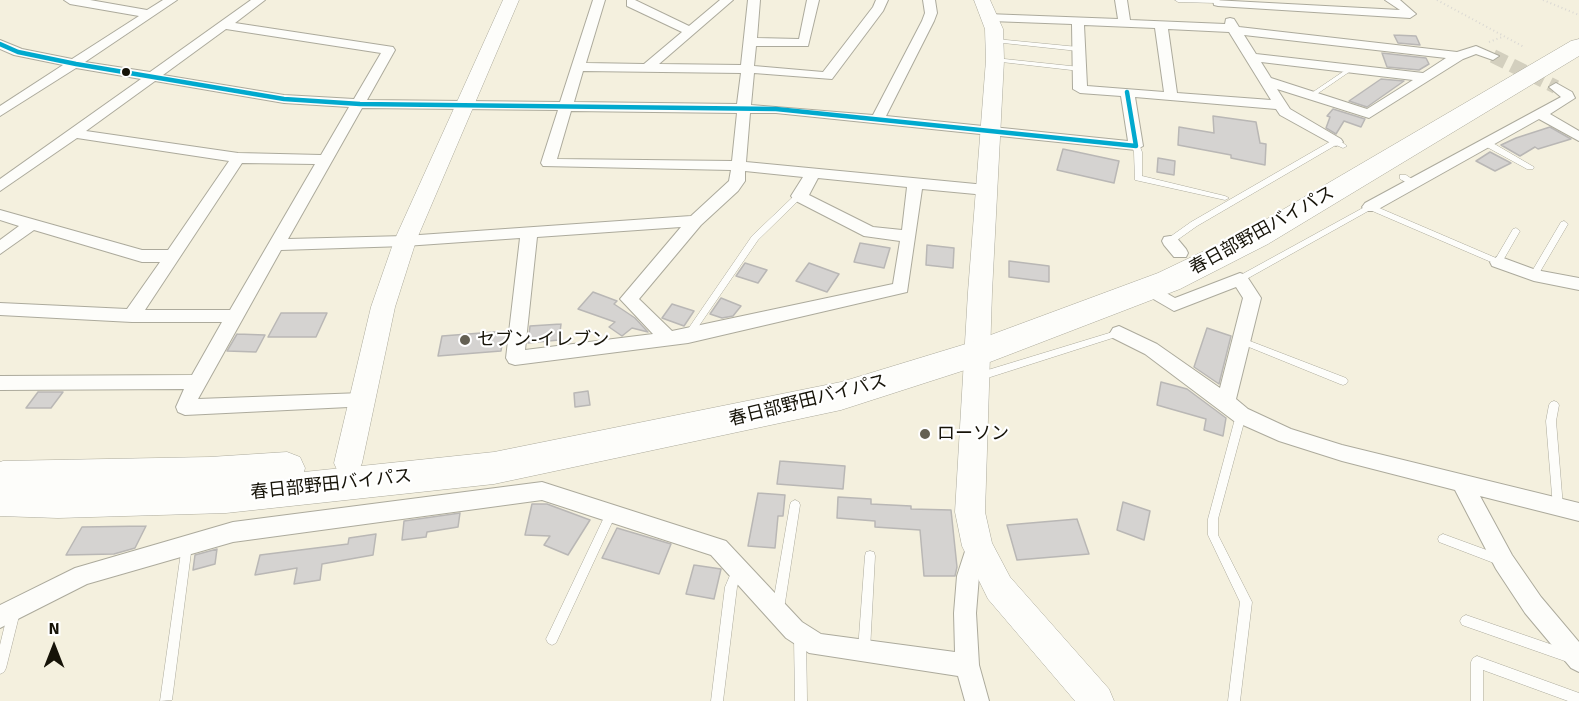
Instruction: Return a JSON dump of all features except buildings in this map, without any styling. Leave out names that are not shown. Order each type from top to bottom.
[{"type":"highway","name":"春日部野田バイパス","points":[[0,477],[210,473],[348,463],[452,452],[601,430],[840,374],[978,354],[1049,307],[1175,247],[1260,214],[1572,41]]},
{"type":"highway","name":"春日部野田バイパス","points":[[0,499],[58,501],[226,496],[494,468],[841,396],[978,354],[1149,290],[1258,237],[1572,41]]},
{"type":"street","points":[[0,112],[171,0]]},
{"type":"street","points":[[0,186],[259,0]]},
{"type":"street","points":[[348,463],[383,307],[405,241],[511,0]]},
{"type":"street","points":[[647,68],[727,0]]},
{"type":"street","points":[[669,339],[629,298],[695,221],[733,188],[740,166],[754,0]]},
{"type":"street","points":[[751,42],[804,43],[813,0]]},
{"type":"street","points":[[578,67],[748,69],[827,76],[882,0]]},
{"type":"street","points":[[878,119],[928,21],[931,13],[929,0]]},
{"type":"street","points":[[1121,0],[1125,23]]},
{"type":"street","points":[[1217,1],[1410,14],[1404,7],[1392,0]]},
{"type":"street","points":[[79,1],[149,15]]},
{"type":"street","points":[[1217,1],[1249,57],[1285,112],[1340,144]]},
{"type":"street","points":[[690,30],[616,2],[578,67],[548,163],[740,166],[986,190]]},
{"type":"street","points":[[1096,701],[999,588],[977,546],[970,512],[986,190],[996,50],[987,8],[1078,21],[1233,29],[1458,56]]},
{"type":"street","points":[[1078,21],[1080,89],[1280,105]]},
{"type":"street","points":[[222,25],[389,50],[360,104],[197,382],[185,407],[362,401]]},
{"type":"street","points":[[1161,25],[1171,96]]},
{"type":"street","points":[[0,44],[18,52],[76,64],[284,99],[360,104],[744,108],[878,119],[1136,146],[1127,93]]},
{"type":"street","points":[[1264,80],[1369,114],[1458,56],[1476,50],[1493,56]]},
{"type":"street","points":[[1249,57],[1423,77]]},
{"type":"street","points":[[1370,207],[1408,180],[1488,144],[1568,98],[1556,87]]},
{"type":"street","points":[[1540,114],[1579,137]]},
{"type":"street","points":[[74,132],[238,158],[327,160]]},
{"type":"street","points":[[132,316],[170,256],[238,158]]},
{"type":"street","points":[[812,173],[808,186],[800,196],[861,230],[909,236]]},
{"type":"street","points":[[529,233],[515,358],[688,336],[901,288],[915,183]]},
{"type":"street","points":[[0,215],[142,256],[170,256]]},
{"type":"street","points":[[276,244],[405,241],[695,221]]},
{"type":"street","points":[[0,248],[32,224]]},
{"type":"street","points":[[1498,262],[1534,275],[1579,284]]},
{"type":"street","points":[[1149,290],[1174,305],[1240,279],[1252,298],[1242,341],[1234,409]]},
{"type":"street","points":[[0,309],[132,316],[235,316]]},
{"type":"street","points":[[1119,333],[1151,349],[1234,409],[1286,435],[1342,453],[1579,512]]},
{"type":"street","points":[[0,383],[197,382]]},
{"type":"street","points":[[1462,483],[1504,562],[1533,605],[1579,660]]},
{"type":"street","points":[[7,614],[83,575],[233,532],[542,491],[718,548],[778,613],[800,634],[818,645],[967,665]]},
{"type":"street","points":[[977,546],[968,576],[965,614],[967,665],[977,701]]},
{"type":"lane","points":[[1178,0],[1217,1]]},
{"type":"lane","points":[[996,50],[1078,48]]},
{"type":"lane","points":[[996,50],[1080,69]]},
{"type":"lane","points":[[1312,95],[1350,69]]},
{"type":"lane","points":[[1175,247],[1194,224],[1340,144]]},
{"type":"lane","points":[[1488,144],[1530,167]]},
{"type":"lane","points":[[1136,146],[1138,178],[1225,198]]},
{"type":"lane","points":[[688,336],[755,238],[800,196]]},
{"type":"lane","points":[[1240,279],[1370,207],[1498,262],[1516,231]]},
{"type":"lane","points":[[1534,275],[1564,224]]},
{"type":"lane","points":[[978,354],[1119,333]]},
{"type":"lane","points":[[1242,341],[1342,381]]},
{"type":"lane","points":[[1554,405],[1551,421],[1557,507]]},
{"type":"lane","points":[[1234,409],[1213,519],[1213,536],[1246,602],[1234,701]]},
{"type":"lane","points":[[778,613],[795,505]]},
{"type":"lane","points":[[552,639],[611,514]]},
{"type":"lane","points":[[1443,539],[1504,562]]},
{"type":"lane","points":[[166,700],[187,545]]},
{"type":"lane","points":[[864,651],[870,556]]},
{"type":"lane","points":[[717,701],[731,587],[738,570]]},
{"type":"lane","points":[[0,668],[7,614]]},
{"type":"lane","points":[[1466,621],[1579,660]]},
{"type":"lane","points":[[800,634],[801,701]]},
{"type":"lane","points":[[1477,701],[1477,662],[1579,699]]},
{"type":"path","points":[[1437,0],[1524,47]]},
{"type":"path","points":[[1543,0],[1579,15]]},
{"type":"tunnel","points":[[1493,56],[1556,87]]},
{"type":"transit line","points":[[0,44],[18,52],[76,64],[284,99],[360,104],[776,109],[1136,146],[1127,92]]},
{"type":"place","name":"セブン-イレブン","points":[[465,340]]},
{"type":"place","name":"ローソン","points":[[925,434]]}]
